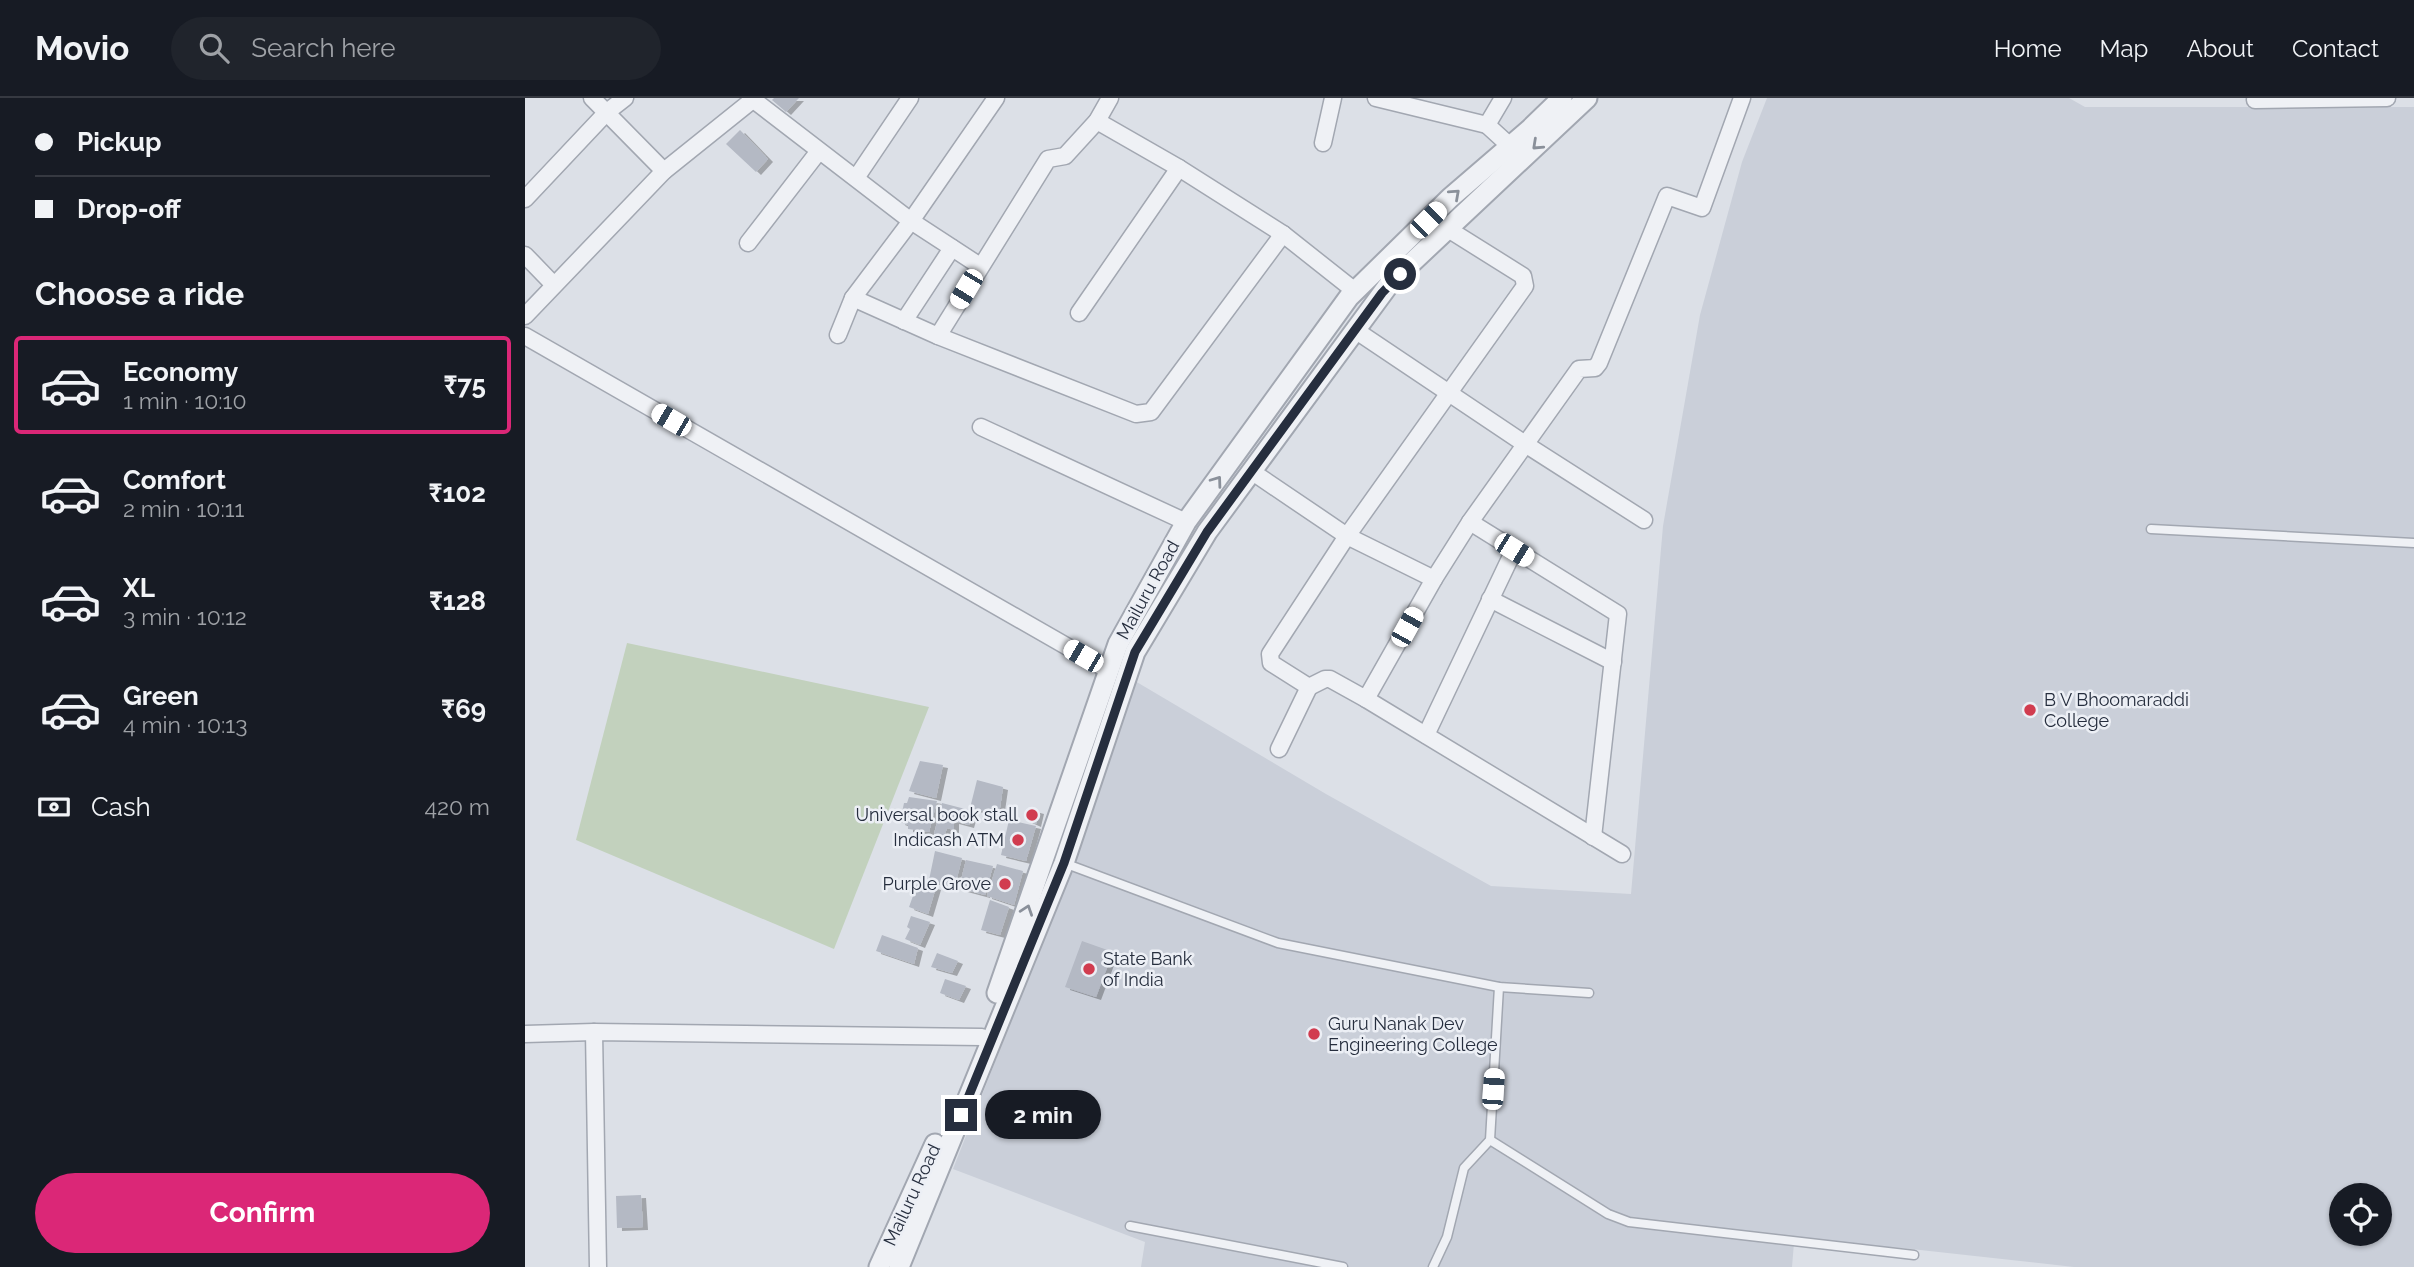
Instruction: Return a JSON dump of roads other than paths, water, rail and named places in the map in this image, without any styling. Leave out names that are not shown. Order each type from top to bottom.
[{"type":"street","points":[[592,98],[664,171]]},
{"type":"street","points":[[525,199],[607,112],[625,98]]},
{"type":"street","points":[[856,178],[910,98]]},
{"type":"street","points":[[838,335],[853,298],[911,221],[996,98]]},
{"type":"street","points":[[938,336],[1048,159],[1065,156],[1097,121],[1110,98]]},
{"type":"street","points":[[1323,143],[1333,98]]},
{"type":"street","points":[[1376,98],[1487,125],[1510,146]]},
{"type":"street","points":[[1487,125],[1503,98]]},
{"type":"street","name":"Mailuru Road","points":[[879,1267],[949,1115],[1055,860],[1108,670],[1132,616],[1186,522],[1355,291],[1450,198],[1562,98]]},
{"type":"street","points":[[899,1267],[1135,652],[1201,541],[1390,283],[1587,98]]},
{"type":"street","points":[[1366,699],[1434,579],[1470,523],[1579,369],[1595,368],[1599,363],[1667,196],[1702,208],[1742,98]]},
{"type":"street","points":[[2255,100],[2387,98]]},
{"type":"street","points":[[525,316],[664,171],[753,99],[911,221],[980,266]]},
{"type":"street","points":[[1097,121],[1179,168],[1283,234],[1355,291]]},
{"type":"street","points":[[748,243],[819,151]]},
{"type":"street","points":[[1079,313],[1179,168]]},
{"type":"street","points":[[1309,687],[1272,663],[1270,654],[1347,536],[1450,394],[1526,282],[1523,276],[1448,229]]},
{"type":"street","points":[[853,298],[938,336],[1136,414],[1151,412],[1283,234]]},
{"type":"street","points":[[904,321],[952,248]]},
{"type":"street","points":[[525,255],[554,285]]},
{"type":"street","points":[[1355,330],[1644,520]]},
{"type":"street","points":[[525,336],[1108,670]]},
{"type":"street","points":[[981,427],[1186,522]]},
{"type":"street","points":[[1251,471],[1347,536],[1434,579]]},
{"type":"street","points":[[1470,523],[1618,614],[1593,837]]},
{"type":"street","points":[[1426,735],[1514,550]]},
{"type":"street","points":[[1490,599],[1613,662]]},
{"type":"street","points":[[1279,750],[1309,687],[1330,679],[1622,854]]},
{"type":"street","points":[[525,1034],[594,1032],[982,1037]]},
{"type":"street","points":[[594,1032],[598,1267]]},
{"type":"lane","points":[[2151,528],[2414,543]]},
{"type":"lane","points":[[1055,860],[1277,943],[1499,986],[1589,993]]},
{"type":"lane","points":[[1433,1267],[1447,1237],[1464,1168],[1489,1140],[1499,986]]},
{"type":"lane","points":[[1489,1140],[1608,1214],[1629,1222],[1914,1255]]},
{"type":"lane","points":[[1130,1226],[1343,1267]]},
{"type":"place","name":"B V Bhoomaraddi College","points":[[2030,710]]},
{"type":"place","name":"Universal book stall","points":[[1032,815]]},
{"type":"place","name":"Indicash ATM","points":[[1018,840]]},
{"type":"place","name":"Purple Grove","points":[[1005,884]]},
{"type":"place","name":"State Bank of India","points":[[1089,969]]},
{"type":"place","name":"Guru Nanak Dev Engineering College","points":[[1314,1034]]}]
